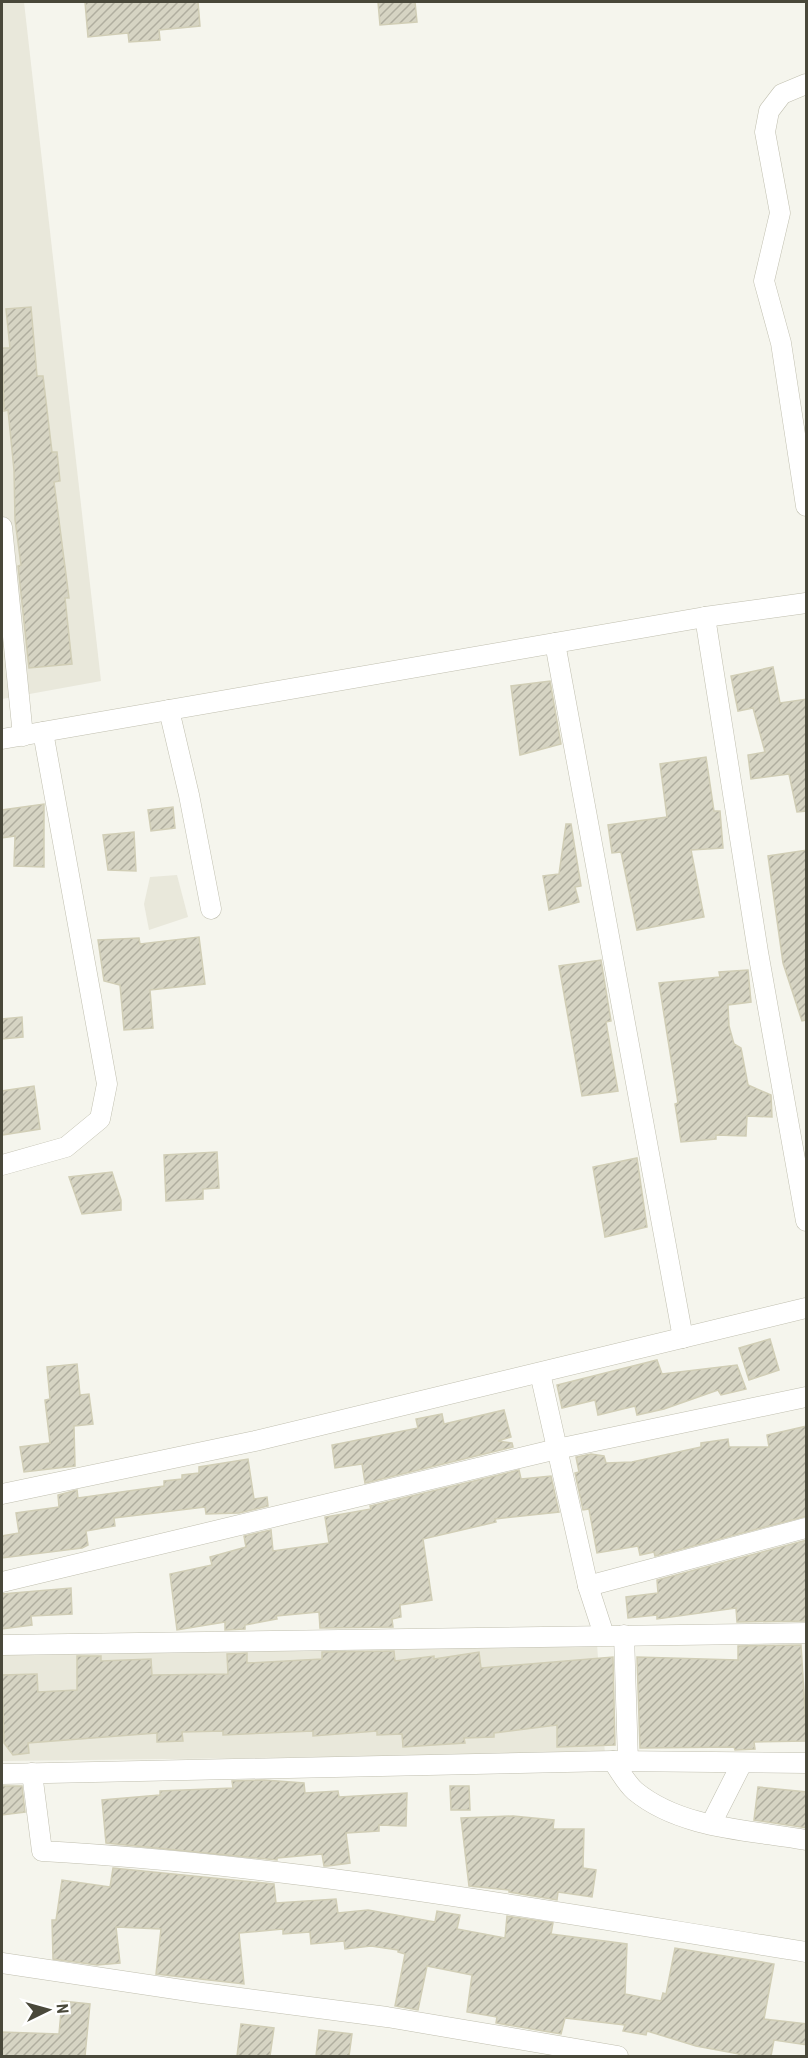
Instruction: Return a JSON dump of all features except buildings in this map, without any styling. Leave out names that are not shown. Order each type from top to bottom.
[{"type":"street","points":[[807,84],[782,94],[769,111],[765,132],[780,213],[764,281],[781,343],[807,506]]},
{"type":"street","points":[[2,527],[23,736]]},
{"type":"street","points":[[2,740],[705,617],[806,603]]},
{"type":"street","points":[[705,617],[758,951],[807,1221]]},
{"type":"street","points":[[555,643],[683,1338]]},
{"type":"street","points":[[169,710],[211,909]]},
{"type":"street","points":[[2,1165],[66,1147],[100,1119],[107,1084],[43,732]]},
{"type":"street","points":[[2,1494],[255,1441],[807,1308]]},
{"type":"street","points":[[540,1373],[588,1586],[604,1635]]},
{"type":"street","points":[[2,1582],[557,1449],[807,1397]]},
{"type":"street","points":[[588,1586],[807,1528]]},
{"type":"street","points":[[2,1645],[807,1633]]},
{"type":"street","points":[[624,1635],[621,1761],[634,1790],[673,1814],[711,1824],[807,1840]]},
{"type":"street","points":[[2,1774],[621,1761],[807,1763]]},
{"type":"street","points":[[711,1824],[742,1762]]},
{"type":"street","points":[[32,1773],[42,1851],[152,1857],[435,1894],[807,1952]]},
{"type":"street","points":[[2,1963],[202,1993],[387,2017],[558,2052],[618,2056]]},
{"type":"shaded area","points":[[2,2],[24,2],[101,681],[2,699]]},
{"type":"shaded area","points":[[177,875],[188,917],[149,930],[144,904],[150,877]]},
{"type":"shaded area","points":[[597,1644],[605,1754],[2,1761],[2,1653]]}]
